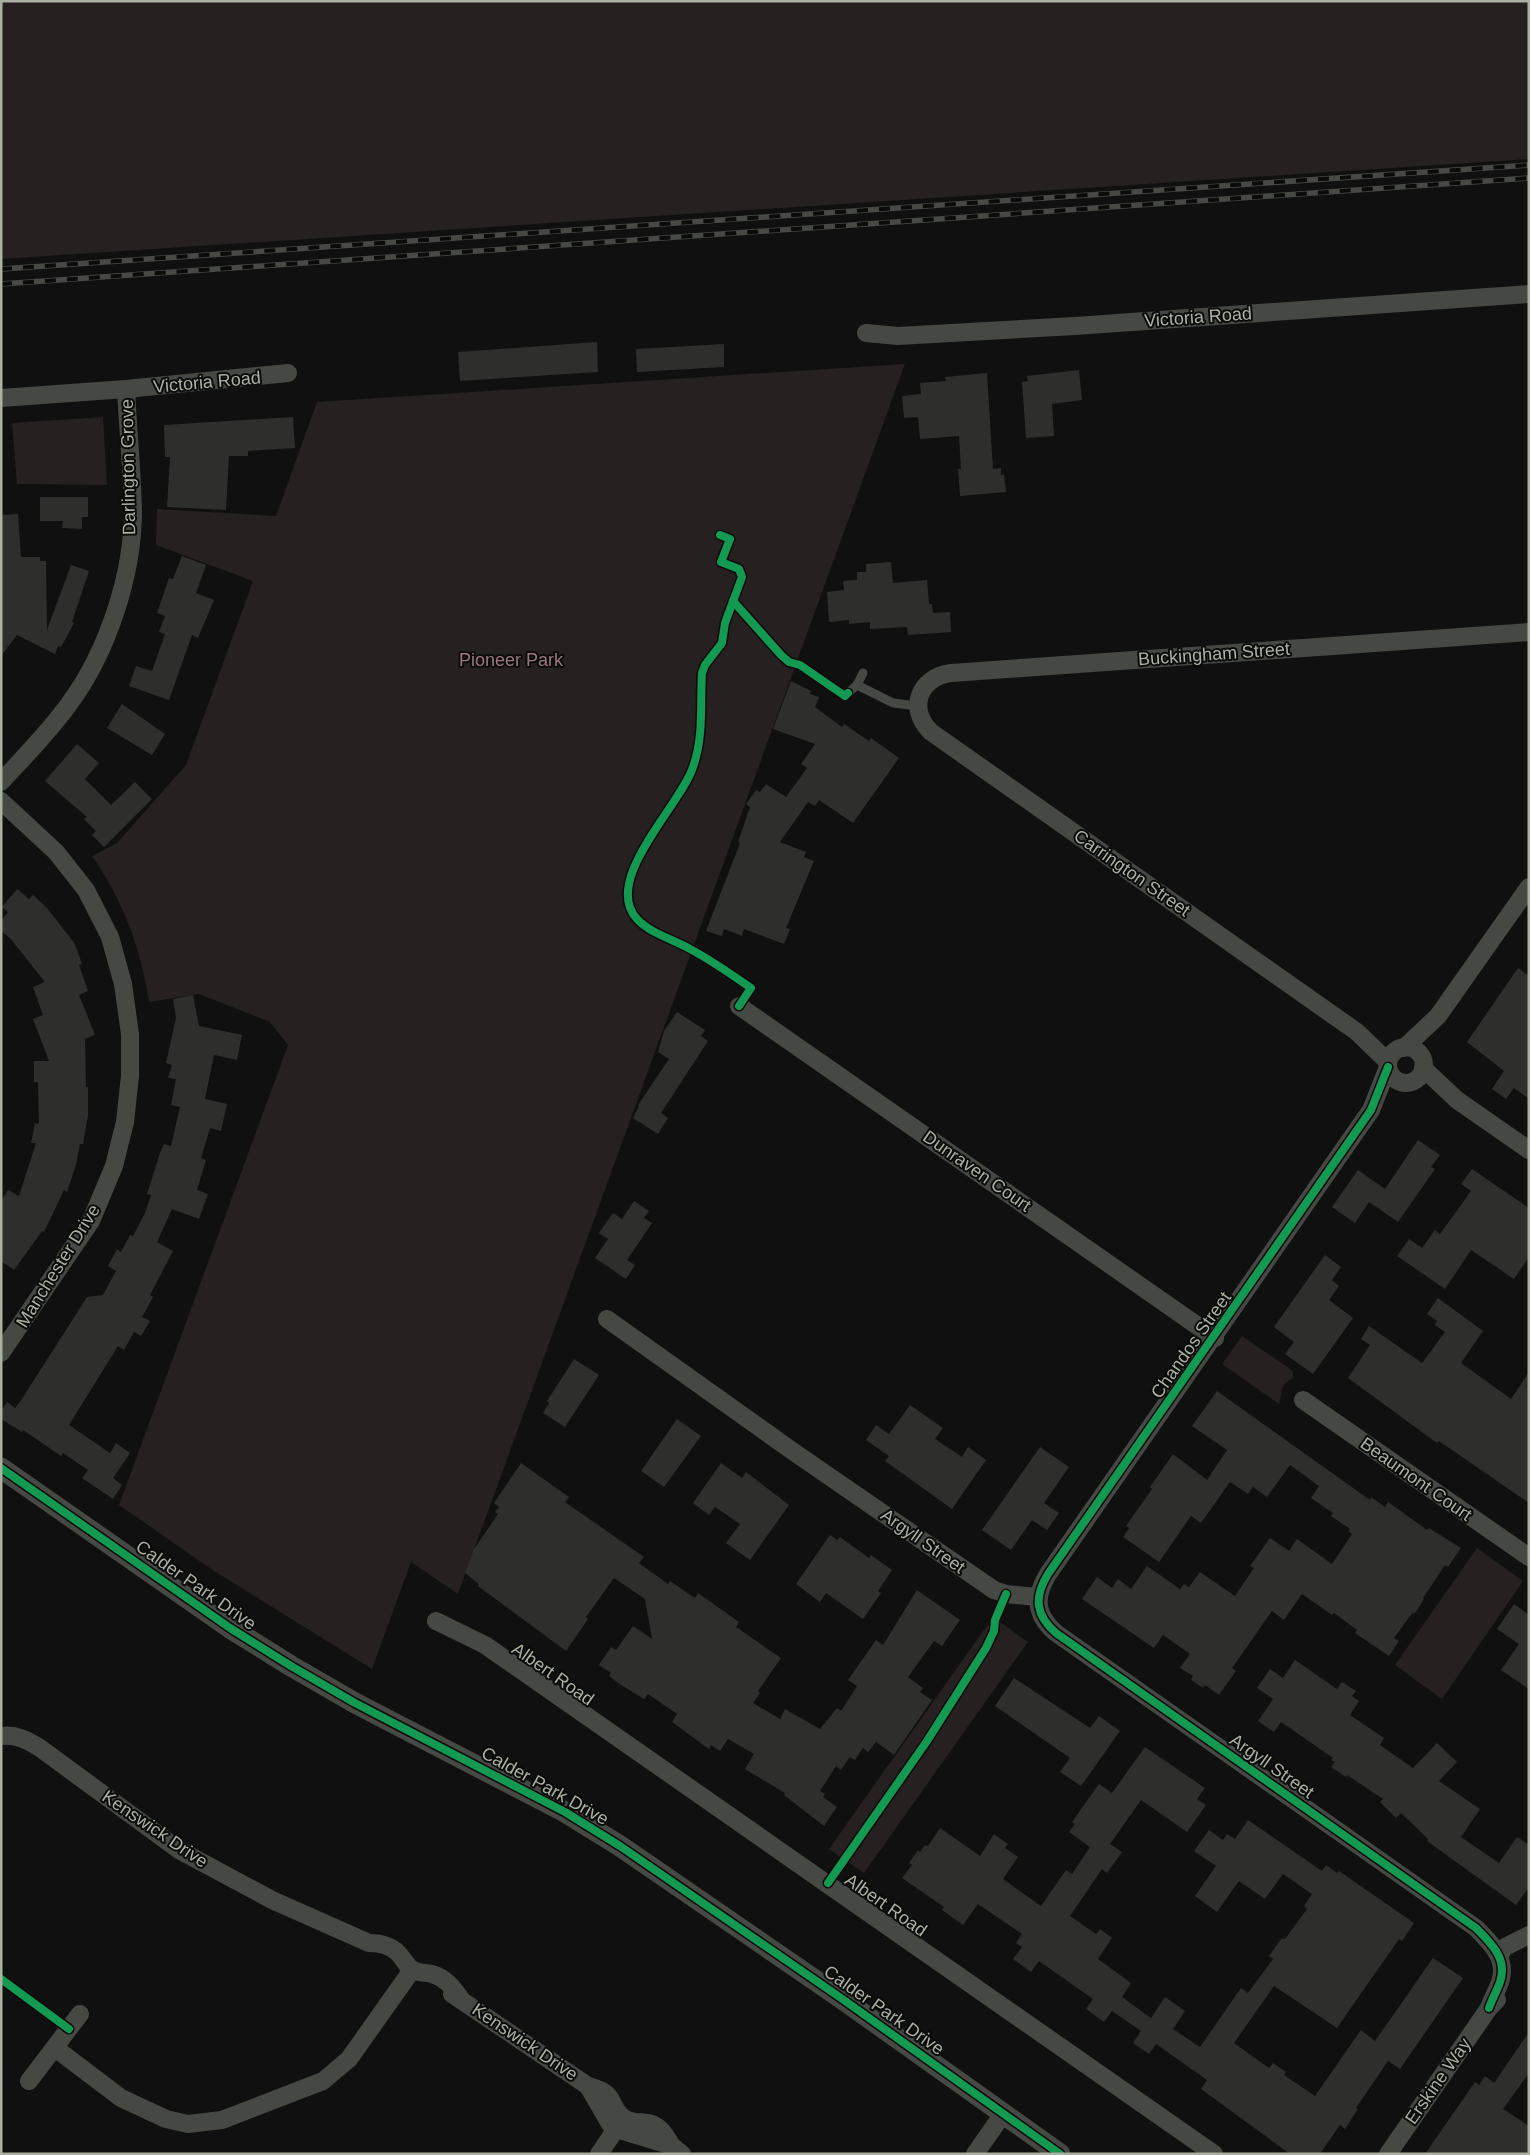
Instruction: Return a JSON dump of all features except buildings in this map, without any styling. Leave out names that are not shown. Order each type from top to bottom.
[{"type":"street","name":"Victoria Road","points":[[866,333],[898,336],[1074,326],[1529,294]]},
{"type":"street","name":"Victoria Road","points":[[126,390],[288,373]]},
{"type":"street","name":"Darlington Grove","points":[[1,398],[126,390],[133,513],[128,563],[109,630],[89,672],[69,704],[1,782]]},
{"type":"street","name":"Buckingham Street","points":[[918,706],[923,688],[930,680],[940,674],[1529,632]]},
{"type":"street","name":"Carrington Street","points":[[918,706],[921,720],[931,732],[1357,1032]]},
{"type":"street","name":"Manchester Drive","points":[[1,801],[56,852],[86,890],[110,937],[122,984],[130,1034],[130,1076],[125,1122],[114,1166],[91,1221],[1,1353]]},
{"type":"street","points":[[1370,1110],[1392,1054],[1402,1048],[1438,1016],[1529,887]]},
{"type":"street","name":"Dunraven Court","points":[[739,1006],[1215,1338]]},
{"type":"street","points":[[1370,1110],[1417,1074],[1438,1016]]},
{"type":"street","points":[[1357,1032],[1402,1048],[1415,1050],[1419,1054],[1417,1074]]},
{"type":"street","points":[[1357,1032],[1388,1065],[1393,1078],[1403,1083],[1417,1074]]},
{"type":"street","points":[[1417,1074],[1529,1150]]},
{"type":"street","name":"Chandos Street","points":[[1038,1597],[1048,1574],[1215,1338],[1370,1110]]},
{"type":"street","name":"Argyll Street","points":[[606,1319],[790,1450],[994,1590],[1006,1594],[1038,1597],[1041,1614],[1047,1625],[1056,1633],[1476,1928],[1494,1946],[1505,1952]]},
{"type":"street","name":"Beaumont Court","points":[[1303,1400],[1529,1557]]},
{"type":"street","name":"Calder Park Drive","points":[[1,1468],[230,1628],[291,1666],[355,1703],[565,1812],[620,1846],[841,1998],[1060,2154]]},
{"type":"street","name":"Albert Road","points":[[436,1621],[485,1645],[1214,2154]]},
{"type":"street","name":"Kenswick Drive","points":[[1,1736],[11,1735],[20,1737],[40,1748],[179,1850],[272,1900],[369,1943],[382,1943],[398,1953],[410,1974],[432,1974],[449,1983],[461,1999],[588,2086],[600,2089],[608,2094],[619,2113],[620,2123]]},
{"type":"street","points":[[1505,1952],[1529,1935]]},
{"type":"street","points":[[1505,1952],[1529,1948]]},
{"type":"street","name":"Erskine Way","points":[[1388,2154],[1489,2008],[1500,1982],[1505,1952]]},
{"type":"street","points":[[55,2048],[121,2098],[166,2119],[188,2124],[222,2120],[324,2081],[349,2059],[410,1974]]},
{"type":"street","points":[[29,2082],[80,2014]]},
{"type":"street","points":[[975,2154],[1004,2114]]},
{"type":"street","points":[[599,2154],[620,2123],[654,2125],[664,2133],[677,2150]]},
{"type":"lane","points":[[848,693],[857,685],[863,673]]},
{"type":"lane","points":[[857,685],[893,704],[918,706]]},
{"type":"green space","points":[[1,1],[1529,1],[1529,159],[1,259]]},
{"type":"green space","name":"Pioneer Park","points":[[905,364],[458,1594],[411,1562],[372,1669],[214,1571],[119,1505],[288,1045],[270,1022],[199,994],[149,1002],[136,944],[122,908],[92,856],[117,843],[186,765],[253,581],[156,545],[157,509],[276,516],[317,402]]},
{"type":"green space","points":[[103,417],[107,485],[17,484],[12,423]]},
{"type":"green space","points":[[1242,1336],[1293,1371],[1293,1378],[1283,1386],[1279,1404],[1222,1364]]},
{"type":"green space","points":[[1477,1548],[1523,1581],[1442,1699],[1395,1665]]},
{"type":"green space","points":[[993,1617],[1028,1642],[864,1873],[829,1849]]},
{"type":"railway","points":[[1,269],[1529,165]]},
{"type":"railway","points":[[1,284],[1529,178]]},
{"type":"cycle path","points":[[720,535],[730,539],[721,562],[739,569],[742,577],[725,623],[722,643],[705,665],[702,673],[699,744],[693,767],[686,783],[647,843],[636,864],[629,884],[629,903],[637,919],[649,929],[698,953],[751,988],[739,1006]]},
{"type":"cycle path","points":[[733,601],[789,662],[800,665],[845,696],[848,693]]},
{"type":"cycle path","points":[[1388,1067],[1371,1110],[1048,1574],[1040,1590],[1039,1605],[1044,1619],[1056,1633],[1476,1928],[1497,1952],[1502,1966],[1500,1982],[1489,2008]]},
{"type":"cycle path","points":[[1,1468],[230,1628],[291,1666],[355,1703],[565,1812],[620,1846],[841,1998],[1060,2154]]},
{"type":"cycle path","points":[[828,1883],[927,1741],[986,1648],[994,1631],[995,1620],[1006,1594]]},
{"type":"cycle path","points":[[1,1979],[69,2029]]}]
